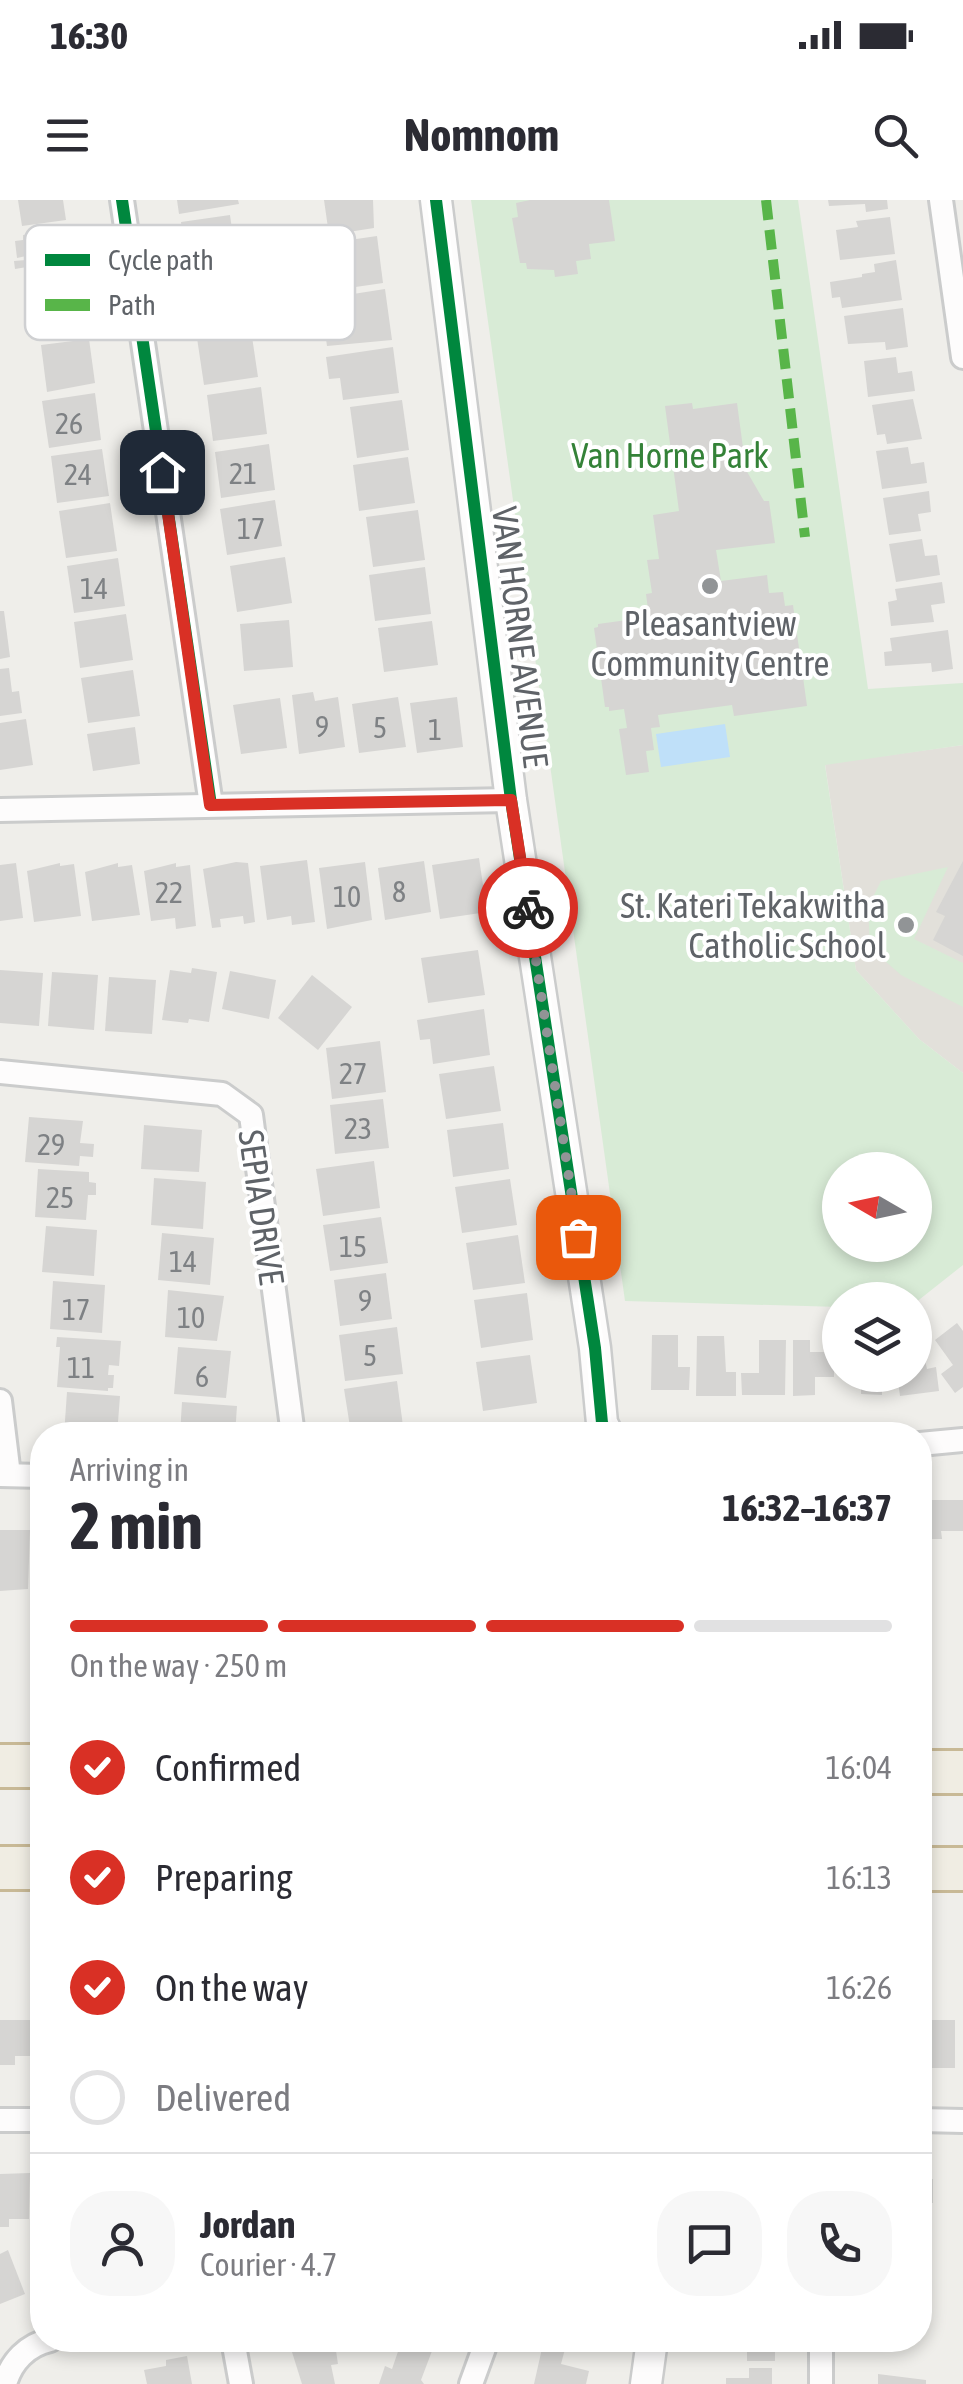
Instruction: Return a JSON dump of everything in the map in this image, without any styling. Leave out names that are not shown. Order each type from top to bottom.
[{"type":"highway","points":[[0,1766],[30,1766]]},
{"type":"highway","points":[[932,1772],[963,1772]]},
{"type":"highway","points":[[0,1868],[30,1868]]},
{"type":"highway","points":[[932,1869],[963,1869]]},
{"type":"street","points":[[122,200],[126,225]]},
{"type":"street","name":"VAN HORNE AVENUE","points":[[436,200],[511,800],[592,1328],[602,1422]]},
{"type":"street","points":[[940,200],[963,357]]},
{"type":"street","points":[[142,340],[210,805]]},
{"type":"street","points":[[0,810],[511,800]]},
{"type":"street","name":"SEPIA DRIVE","points":[[0,1072],[222,1094],[251,1115],[291,1422]]},
{"type":"street","points":[[0,1401],[5,1475],[30,1476]]},
{"type":"street","points":[[932,1443],[963,1440]]},
{"type":"street","points":[[0,2120],[30,2120]]},
{"type":"street","points":[[932,2120],[963,2120]]},
{"type":"street","points":[[5,2384],[10,2366],[30,2349]]},
{"type":"street","points":[[235,2352],[241,2384]]},
{"type":"street","points":[[471,2384],[483,2352]]},
{"type":"street","points":[[646,2384],[650,2352]]},
{"type":"street","points":[[821,2352],[821,2384]]},
{"type":"shaded area","name":"St. Kateri Tekakwitha Catholic School","points":[[963,745],[963,1073],[919,1039],[856,970],[825,764]]},
{"type":"green space","name":"Van Horne Park","points":[[471,200],[798,200],[868,689],[963,683],[963,745],[825,765],[856,970],[919,1039],[963,1073],[963,1265],[932,1290],[932,1282],[822,1282],[822,1306],[625,1301]]},
{"type":"green space","points":[[948,867],[914,939],[963,963],[963,1007],[901,975],[870,948],[868,907],[881,881]]},
{"type":"water","points":[[725,724],[730,757],[661,767],[656,734]]},
{"type":"building","points":[[18,200],[63,200],[66,220],[22,226]]},
{"type":"building","points":[[177,200],[238,200],[239,204],[179,214]]},
{"type":"building","points":[[324,200],[373,200],[374,228],[355,231],[355,225],[328,225]]},
{"type":"building","points":[[609,200],[615,241],[589,244],[591,259],[576,261],[578,274],[555,277],[554,270],[527,269],[526,263],[520,263],[512,218],[518,217],[516,203]]},
{"type":"building","points":[[828,200],[887,200],[888,209],[866,212],[865,204],[829,206]]},
{"type":"building","points":[[230,215],[231,225],[181,225],[181,222]]},
{"type":"building","points":[[890,217],[895,254],[840,260],[836,230],[858,227],[856,221]]},
{"type":"building","points":[[23,235],[25,256],[17,258],[15,241],[23,240]]},
{"type":"building","points":[[377,236],[383,283],[355,287],[355,239]]},
{"type":"building","points":[[25,260],[25,267],[15,269],[14,261]]},
{"type":"building","points":[[896,260],[902,300],[842,308],[840,297],[832,298],[830,282],[862,277],[875,272],[874,264]]},
{"type":"building","points":[[385,289],[392,340],[327,346],[326,340],[355,340],[355,294]]},
{"type":"building","points":[[903,308],[908,347],[886,350],[885,342],[848,344],[844,316]]},
{"type":"building","points":[[89,340],[95,383],[47,392],[41,345]]},
{"type":"building","points":[[197,340],[252,340],[258,377],[204,385]]},
{"type":"building","points":[[393,347],[399,393],[343,400],[340,378],[329,379],[326,357]]},
{"type":"building","points":[[896,357],[898,373],[912,371],[915,391],[868,397],[864,361]]},
{"type":"building","points":[[261,387],[267,434],[213,441],[207,395]]},
{"type":"building","points":[[95,393],[101,440],[49,448],[42,401]]},
{"type":"building","points":[[913,399],[922,439],[887,444],[885,434],[877,435],[872,405]]},
{"type":"building","points":[[402,400],[409,450],[357,458],[350,407]]},
{"type":"building","name":"Pleasantview Community Centre","points":[[692,403],[693,409],[737,403],[746,470],[764,501],[769,501],[775,543],[716,550],[721,581],[767,575],[769,593],[783,592],[785,606],[793,605],[807,706],[734,716],[732,705],[658,715],[660,727],[651,728],[654,750],[646,751],[649,772],[626,775],[619,729],[627,728],[624,709],[609,711],[605,707],[594,628],[598,624],[649,617],[646,594],[652,593],[647,560],[659,559],[653,515],[679,511],[665,406]]},
{"type":"building","points":[[269,444],[275,490],[221,498],[215,452]]},
{"type":"building","points":[[908,447],[911,464],[924,462],[927,483],[882,489],[876,451]]},
{"type":"building","points":[[102,449],[109,496],[57,503],[51,456]]},
{"type":"building","points":[[408,457],[415,503],[359,511],[353,465]]},
{"type":"building","points":[[929,491],[931,512],[918,514],[921,531],[889,535],[883,498]]},
{"type":"building","points":[[275,500],[282,546],[227,555],[220,509]]},
{"type":"building","points":[[110,503],[117,551],[66,558],[59,511]]},
{"type":"building","points":[[418,510],[425,560],[373,567],[366,517]]},
{"type":"building","points":[[922,539],[925,556],[937,555],[940,575],[896,582],[889,544]]},
{"type":"building","points":[[285,557],[292,603],[237,612],[230,566]]},
{"type":"building","points":[[118,558],[125,606],[74,613],[67,566]]},
{"type":"building","points":[[425,567],[431,614],[375,621],[369,575]]},
{"type":"building","points":[[942,582],[945,603],[931,605],[934,622],[891,626],[888,602],[897,600],[895,589]]},
{"type":"building","points":[[0,611],[4,611],[10,657],[0,659]]},
{"type":"building","points":[[126,614],[133,660],[80,668],[74,622]]},
{"type":"building","points":[[289,620],[293,667],[244,671],[240,624]]},
{"type":"building","points":[[432,621],[438,665],[384,672],[378,628]]},
{"type":"building","points":[[948,630],[953,669],[932,672],[931,663],[885,666],[884,652],[892,651],[890,638]]},
{"type":"building","points":[[9,668],[12,692],[19,691],[22,713],[0,716],[0,669]]},
{"type":"building","points":[[133,670],[140,716],[88,723],[81,678]]},
{"type":"building","points":[[313,692],[315,701],[338,697],[345,747],[299,754],[292,695]]},
{"type":"building","points":[[398,697],[406,747],[359,753],[352,704]]},
{"type":"building","points":[[457,697],[463,747],[417,753],[410,703]]},
{"type":"building","points":[[280,698],[287,748],[241,754],[233,705]]},
{"type":"building","points":[[26,719],[33,765],[0,770],[0,723]]},
{"type":"building","points":[[135,727],[140,764],[93,771],[87,734]]},
{"type":"building","points":[[479,858],[487,912],[440,919],[432,865]]},
{"type":"building","points":[[307,860],[315,922],[292,925],[291,916],[267,920],[260,866]]},
{"type":"building","points":[[424,861],[431,912],[385,920],[378,868]]},
{"type":"building","points":[[963,861],[963,956],[933,940],[945,916],[936,912]]},
{"type":"building","points":[[365,862],[372,920],[327,929],[319,868]]},
{"type":"building","points":[[16,863],[23,918],[0,921],[0,865]]},
{"type":"building","points":[[60,863],[74,864],[81,916],[34,922],[27,871]]},
{"type":"building","points":[[118,863],[118,867],[132,865],[140,915],[92,921],[85,872]]},
{"type":"building","points":[[176,863],[176,867],[190,865],[196,926],[176,929],[175,918],[151,921],[144,871]]},
{"type":"building","points":[[248,863],[255,922],[244,924],[243,916],[220,919],[221,927],[212,928],[203,869]]},
{"type":"building","points":[[478,950],[485,995],[428,1003],[421,958]]},
{"type":"building","points":[[192,968],[217,972],[209,1022],[162,1020],[170,970],[191,973]]},
{"type":"building","points":[[0,970],[43,973],[39,1026],[0,1023]]},
{"type":"building","points":[[230,971],[276,980],[269,1019],[222,1009]]},
{"type":"building","points":[[52,972],[98,975],[94,1030],[48,1026]]},
{"type":"building","points":[[312,975],[352,1007],[318,1050],[278,1018]]},
{"type":"building","points":[[109,977],[156,980],[152,1034],[105,1031]]},
{"type":"building","points":[[484,1009],[490,1055],[433,1064],[430,1039],[420,1040],[417,1020]]},
{"type":"building","points":[[380,1041],[386,1092],[332,1099],[326,1048]]},
{"type":"building","points":[[494,1066],[501,1111],[446,1119],[439,1074]]},
{"type":"building","points":[[383,1099],[389,1148],[335,1154],[330,1105]]},
{"type":"building","points":[[29,1117],[83,1121],[80,1143],[94,1144],[93,1157],[80,1156],[79,1166],[25,1162]]},
{"type":"building","points":[[503,1123],[509,1169],[453,1177],[447,1130]]},
{"type":"building","points":[[144,1125],[202,1130],[199,1172],[141,1169]]},
{"type":"building","points":[[374,1161],[380,1208],[323,1216],[316,1169]]},
{"type":"building","points":[[38,1169],[89,1172],[89,1182],[96,1183],[96,1195],[88,1195],[86,1220],[35,1217]]},
{"type":"building","points":[[154,1178],[206,1182],[203,1229],[151,1225]]},
{"type":"building","points":[[510,1179],[517,1225],[462,1233],[455,1187]]},
{"type":"building","points":[[381,1217],[388,1263],[330,1271],[323,1225]]},
{"type":"building","points":[[46,1226],[97,1230],[94,1276],[42,1272]]},
{"type":"building","points":[[162,1233],[214,1238],[210,1285],[158,1280]]},
{"type":"building","points":[[518,1235],[525,1283],[473,1290],[466,1243]]},
{"type":"building","points":[[386,1273],[392,1319],[340,1326],[334,1280]]},
{"type":"building","points":[[53,1281],[105,1285],[102,1333],[50,1329]]},
{"type":"building","points":[[168,1290],[224,1296],[217,1341],[165,1337]]},
{"type":"building","points":[[527,1293],[533,1340],[481,1348],[474,1300]]},
{"type":"building","points":[[957,1323],[963,1331],[963,1387],[955,1393],[941,1374],[953,1365],[935,1340]]},
{"type":"building","points":[[397,1327],[403,1374],[345,1381],[339,1335]]},
{"type":"building","points":[[652,1335],[678,1335],[678,1367],[690,1367],[689,1390],[651,1390]]},
{"type":"building","points":[[697,1336],[724,1336],[726,1372],[736,1372],[736,1396],[696,1396]]},
{"type":"building","points":[[57,1337],[121,1341],[119,1366],[109,1365],[108,1375],[114,1375],[113,1388],[108,1391],[57,1387]]},
{"type":"building","points":[[759,1340],[786,1340],[785,1395],[742,1395],[741,1373],[759,1373]]},
{"type":"building","points":[[793,1340],[810,1340],[810,1352],[822,1352],[822,1377],[815,1377],[815,1395],[793,1396]]},
{"type":"building","points":[[178,1347],[231,1351],[226,1398],[174,1394]]},
{"type":"building","points":[[530,1355],[537,1403],[483,1411],[476,1362]]},
{"type":"building","points":[[936,1367],[939,1391],[932,1392],[932,1368]]},
{"type":"building","points":[[397,1381],[402,1422],[349,1422],[344,1389]]},
{"type":"building","points":[[67,1392],[120,1396],[118,1422],[65,1422]]},
{"type":"building","points":[[899,1392],[931,1392],[900,1396]]},
{"type":"building","points":[[182,1402],[237,1406],[236,1422],[181,1422]]},
{"type":"building","points":[[932,1500],[963,1500],[963,1531],[941,1531],[942,1539],[932,1539]]},
{"type":"building","points":[[0,1530],[30,1530],[28,1589],[0,1591]]},
{"type":"building","points":[[0,2020],[30,2020],[30,2056],[15,2056],[15,2065],[0,2065]]},
{"type":"building","points":[[932,2020],[955,2020],[955,2068],[932,2068]]},
{"type":"building","points":[[30,2173],[29,2219],[9,2219],[9,2227],[0,2227],[0,2174]]},
{"type":"building","points":[[8,2250],[25,2294],[0,2304],[0,2254]]},
{"type":"building","points":[[292,2352],[336,2352],[338,2364],[331,2365],[335,2384],[302,2384]]},
{"type":"building","points":[[398,2352],[432,2352],[421,2380],[424,2384],[379,2384],[385,2366],[392,2369]]},
{"type":"building","points":[[541,2352],[564,2352],[561,2364],[589,2371],[586,2384],[534,2384]]},
{"type":"building","points":[[747,2352],[775,2352],[775,2361],[747,2361]]},
{"type":"building","points":[[187,2356],[192,2384],[147,2384],[144,2370],[166,2366],[166,2360]]},
{"type":"building","points":[[749,2368],[772,2368],[772,2384],[726,2384],[726,2378],[749,2378]]},
{"type":"building","points":[[878,2374],[926,2380],[926,2384],[878,2384]]},
{"type":"marked path","points":[[766,200],[805,537]]},
{"type":"cycle path","points":[[122,200],[126,225]]},
{"type":"cycle path","points":[[436,200],[511,800],[595,1348],[602,1422]]},
{"type":"cycle path","points":[[143,340],[211,805]]},
{"type":"way so far","points":[[528,908],[578,1237]]},
{"type":"place","name":"Pleasantview Community Centre","points":[[710,586]]},
{"type":"place","name":"St. Kateri Tekakwitha Catholic School","points":[[906,925]]},
{"type":"route","points":[[162,472],[210,805],[511,800],[528,908]]}]
